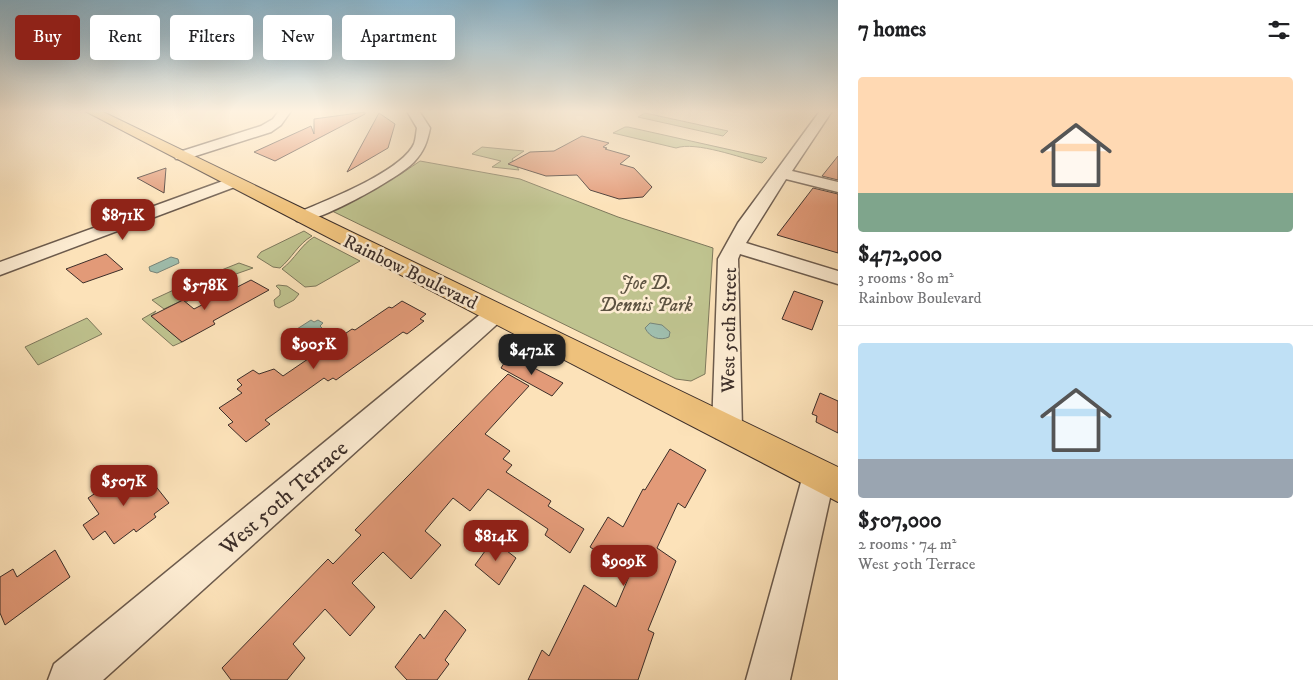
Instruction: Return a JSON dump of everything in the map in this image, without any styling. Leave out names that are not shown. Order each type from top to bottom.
[{"type":"main road","name":"Rainbow Boulevard","points":[[154,143],[828,480]]},
{"type":"street","points":[[181,156],[223,143]]},
{"type":"street","points":[[303,217],[384,177],[414,156],[422,143]]},
{"type":"street","name":"West 50th Street","points":[[727,429],[726,272],[728,259],[734,246],[781,173],[803,143]]},
{"type":"street","points":[[781,173],[838,187]]},
{"type":"street","points":[[0,269],[234,182]]},
{"type":"street","points":[[734,246],[838,278]]},
{"type":"street","name":"West 50th Terrace","points":[[70,680],[496,314]]},
{"type":"street","points":[[768,680],[828,480]]},
{"type":"green space","points":[[654,143],[699,143],[767,158],[762,163],[706,148],[685,146],[676,148]]},
{"type":"green space","points":[[482,147],[524,151],[512,159],[519,170],[492,167],[501,161],[472,154]]},
{"type":"green space","name":"Joe D. Dennis Park","points":[[420,161],[520,179],[618,217],[713,248],[705,374],[691,381],[676,379],[330,210],[401,174]]},
{"type":"green space","points":[[304,231],[312,236],[280,268],[273,267],[257,257],[261,252]]},
{"type":"green space","points":[[314,237],[360,261],[316,286],[305,287],[282,269]]},
{"type":"green space","points":[[239,263],[253,268],[233,275],[232,278],[197,297],[185,288],[184,285]]},
{"type":"green space","points":[[276,286],[287,286],[299,294],[294,300],[279,308],[275,306],[274,300],[280,295],[280,290]]},
{"type":"green space","points":[[178,288],[193,298],[186,302],[183,300],[164,309],[152,300]]},
{"type":"green space","points":[[156,311],[152,316],[182,342],[173,346],[142,319]]},
{"type":"green space","points":[[87,318],[102,334],[38,365],[25,347]]},
{"type":"shaded area","points":[[171,257],[178,259],[179,263],[157,273],[150,271],[149,267]]},
{"type":"shaded area","points":[[311,320],[314,322],[318,320],[323,323],[320,326],[322,328],[297,344],[287,340],[289,338],[286,336]]},
{"type":"shaded area","points":[[650,323],[662,325],[670,332],[669,337],[659,339],[652,336],[645,328]]},
{"type":"building","points":[[274,143],[310,143],[275,161],[254,152]]},
{"type":"building","points":[[363,143],[390,143],[388,148],[347,172]]},
{"type":"building","points":[[569,143],[609,143],[603,147],[630,156],[620,164],[634,168],[652,187],[643,197],[619,199],[590,190],[577,175],[546,176],[508,164],[530,152],[554,151]]},
{"type":"building","points":[[838,156],[838,180],[822,176]]},
{"type":"building","points":[[166,168],[164,193],[137,178]]},
{"type":"building","points":[[813,188],[838,194],[838,253],[777,235]]},
{"type":"building","points":[[106,254],[123,269],[83,283],[66,269]]},
{"type":"building","points":[[251,280],[269,290],[213,321],[215,324],[182,342],[151,316],[183,300],[194,309]]},
{"type":"building","points":[[794,291],[823,301],[812,330],[782,319]]},
{"type":"building","points":[[402,301],[426,314],[420,319],[424,321],[407,334],[403,332],[336,380],[333,378],[328,381],[324,378],[265,420],[270,424],[246,442],[228,425],[233,422],[219,408],[242,393],[237,389],[242,385],[237,380],[253,370],[259,374],[274,369],[283,376],[352,329],[355,330],[389,307],[392,308]]},
{"type":"building","points":[[509,355],[563,383],[552,396],[501,368]]},
{"type":"building","points":[[508,374],[529,386],[485,434],[510,451],[503,459],[512,465],[506,472],[551,501],[548,506],[584,529],[570,553],[545,535],[548,529],[488,489],[470,511],[453,498],[425,531],[441,545],[411,579],[383,552],[352,583],[375,607],[350,636],[325,609],[293,644],[305,658],[287,680],[231,680],[222,668],[328,559],[333,564],[361,535],[355,530]]},
{"type":"building","points":[[820,393],[838,401],[838,433],[816,422],[817,416],[812,414]]},
{"type":"building","points":[[670,449],[706,470],[685,508],[678,503],[657,548],[676,561],[648,630],[654,633],[638,680],[528,680],[542,650],[549,656],[584,585],[616,607],[630,574],[590,547],[608,517],[623,527],[643,489],[645,490]]},
{"type":"building","points":[[131,470],[142,485],[150,479],[169,503],[154,514],[156,517],[136,532],[134,529],[114,544],[105,531],[93,540],[83,525],[99,514],[88,498]]},
{"type":"building","points":[[493,540],[516,558],[499,585],[475,565]]},
{"type":"building","points":[[55,550],[70,577],[5,625],[0,613],[0,577],[13,569],[17,577]]},
{"type":"building","points":[[445,610],[466,630],[445,660],[449,664],[437,680],[407,680],[395,667],[420,634],[424,639]]}]
